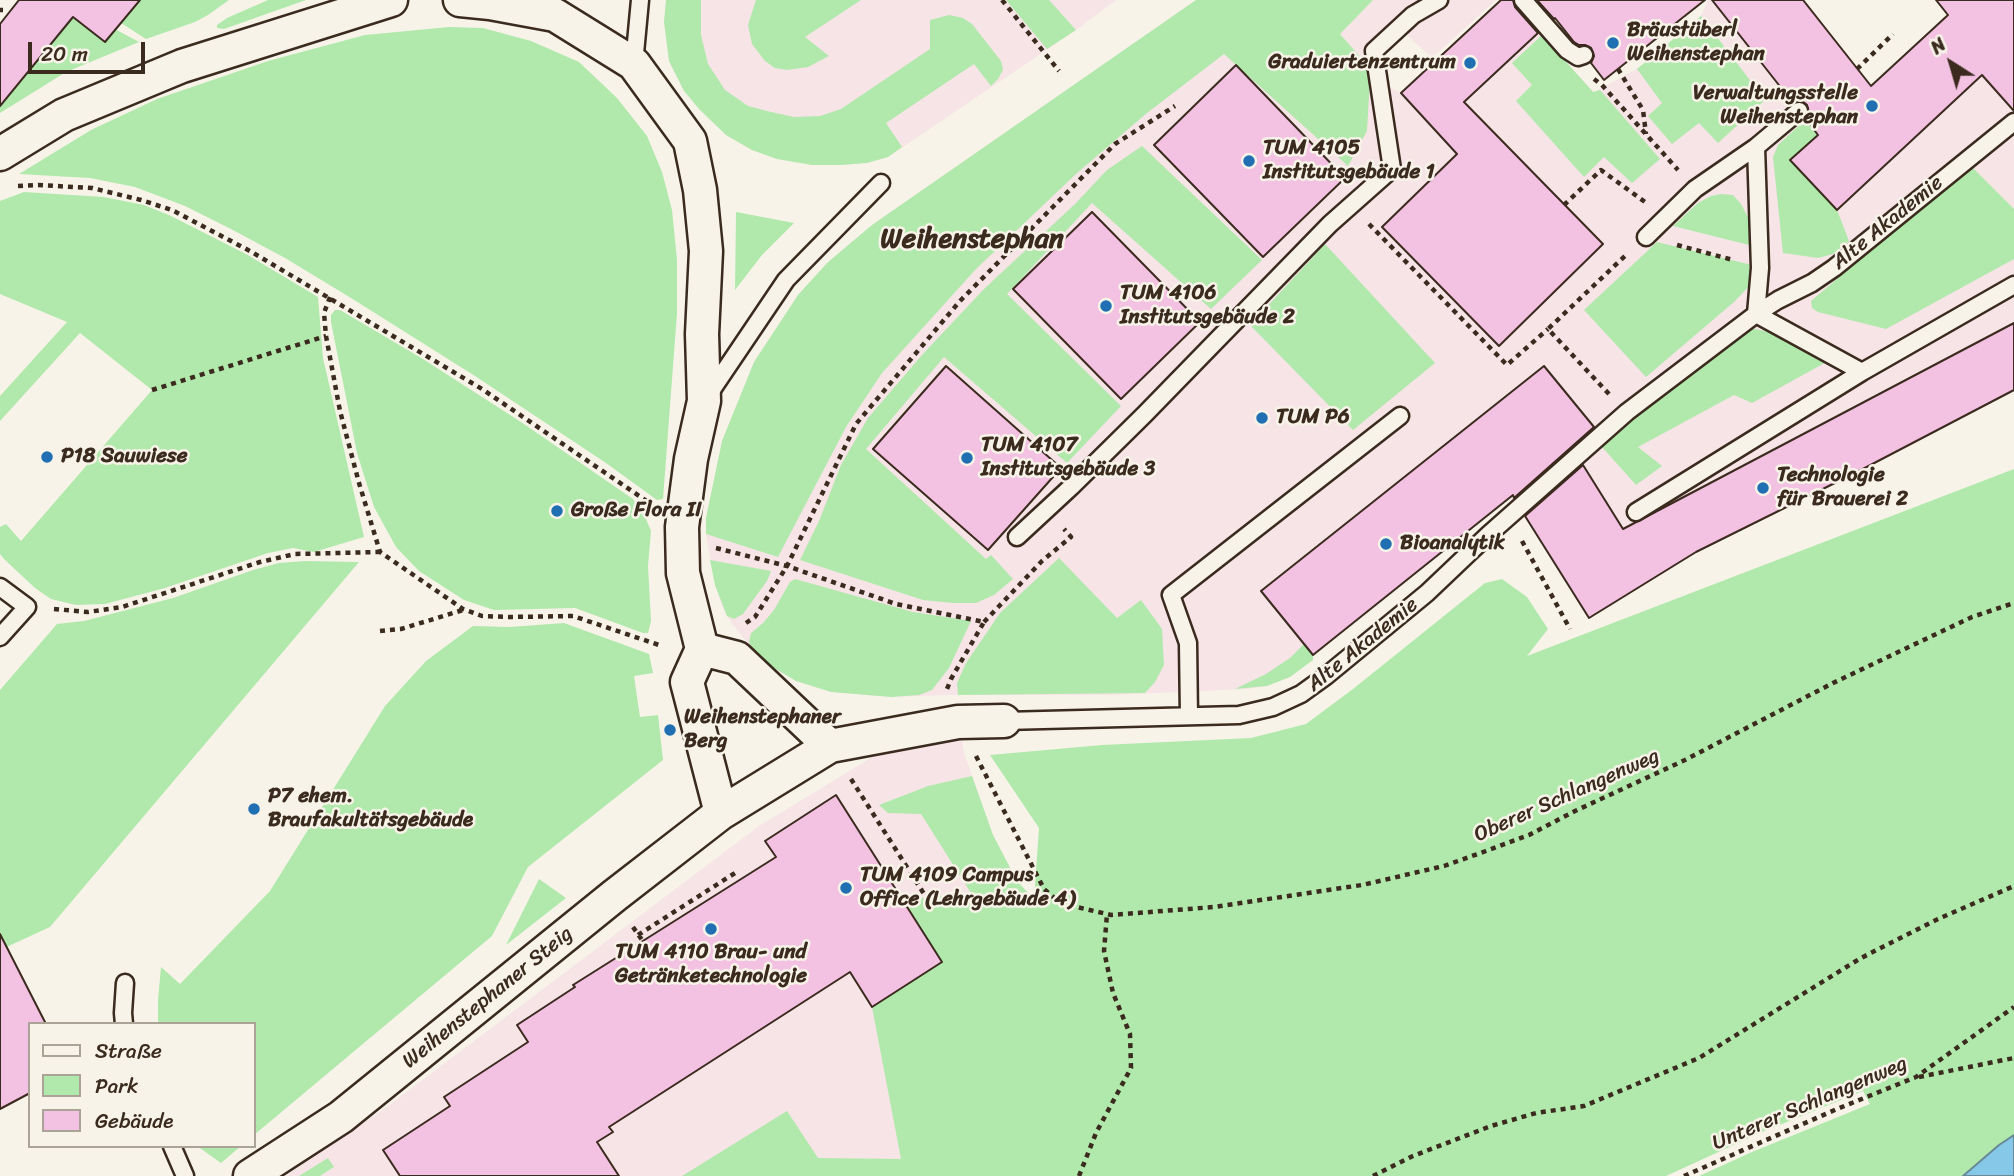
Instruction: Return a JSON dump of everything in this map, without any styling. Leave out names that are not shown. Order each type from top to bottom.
[{"type":"street","points":[[0,154],[64,115],[182,66],[391,0]]},
{"type":"street","points":[[460,0],[555,15],[634,64],[690,141],[700,190],[706,251],[702,334],[704,401],[691,459],[682,527],[683,573],[702,649],[687,682],[721,813],[830,746],[737,659],[702,649]]},
{"type":"street","name":"Alte Akademie","points":[[830,746],[958,722],[1004,721]]},
{"type":"street","name":"Weihenstephaner Steig","points":[[250,1176],[341,1117],[721,813]]},
{"type":"lane","points":[[634,64],[640,0]]},
{"type":"lane","points":[[1017,537],[1145,414],[1330,224],[1392,169],[1374,51],[1413,15],[1439,0]]},
{"type":"lane","points":[[1523,0],[1567,50],[1578,57],[1584,55]]},
{"type":"lane","points":[[1646,237],[1695,189],[1756,147],[1799,111]]},
{"type":"lane","name":"Alte Akademie","points":[[1004,721],[1239,715],[1273,707],[1301,694],[1427,593],[1627,412],[1756,314],[1834,268],[2014,122]]},
{"type":"lane","points":[[1756,147],[1760,268],[1756,314],[1862,372]]},
{"type":"lane","points":[[704,401],[786,280],[881,183]]},
{"type":"lane","points":[[1636,512],[1862,372],[2014,285]]},
{"type":"lane","points":[[1189,716],[1188,643],[1171,595],[1399,416]]},
{"type":"lane","points":[[0,587],[27,607],[0,637]]},
{"type":"lane","points":[[124,1022],[125,983]]},
{"type":"lane","points":[[173,1148],[185,1176]]},
{"type":"path","points":[[1002,0],[1059,71]]},
{"type":"path","points":[[1857,69],[1893,34]]},
{"type":"path","points":[[1618,69],[1643,110],[1646,135]]},
{"type":"path","points":[[1602,85],[1695,189]]},
{"type":"path","points":[[737,629],[755,617],[787,566],[856,424],[960,301],[1115,144],[1175,106]]},
{"type":"path","points":[[1564,205],[1601,170],[1665,217]]},
{"type":"path","points":[[13,186],[92,188],[172,210],[330,297],[482,389],[654,506]]},
{"type":"path","points":[[1351,206],[1507,365],[1646,237],[1760,268]]},
{"type":"path","points":[[330,297],[324,313],[326,336],[340,411],[380,552],[463,610],[482,616],[573,616],[659,645]]},
{"type":"path","points":[[1548,329],[1595,379]]},
{"type":"path","points":[[152,390],[326,336]]},
{"type":"path","points":[[1517,541],[1523,541],[1570,629]]},
{"type":"path","points":[[707,546],[787,566]]},
{"type":"path","points":[[27,607],[88,612],[122,607],[260,562],[295,554],[380,552]]},
{"type":"path","name":"Oberer Schlangenweg","points":[[787,566],[895,604],[984,622],[951,679],[945,695],[1044,889],[1060,903],[1111,915],[1214,907],[1362,885],[1444,866],[1529,835],[1685,760],[1833,683],[1972,617],[2014,603]]},
{"type":"path","points":[[380,632],[401,629],[463,610]]},
{"type":"path","points":[[830,746],[926,897]]},
{"type":"path","points":[[642,940],[637,932],[735,873]]},
{"type":"path","points":[[1373,1176],[1413,1156],[1491,1126],[1536,1113],[1584,1106],[1699,1058],[1861,958],[1938,919],[2014,886]]},
{"type":"path","points":[[1079,1176],[1096,1133],[1131,1068],[1130,1034],[1113,993],[1104,951],[1107,914]]},
{"type":"path","name":"Unterer Schlangenweg","points":[[1684,1176],[1916,1077],[2014,1007]]},
{"type":"path","points":[[1916,1077],[2014,1058]]},
{"type":"shaded area","points":[[666,0],[1116,0],[888,157],[867,163],[812,165],[777,159],[752,150],[726,135],[700,110],[684,91],[669,61],[664,22]]},
{"type":"shaded area","points":[[1196,0],[1496,0],[1432,58],[1403,31],[1373,59],[1363,60],[1340,34],[1351,77],[1370,78],[1401,93],[1501,0],[1509,0],[1594,92],[1637,69],[1701,16],[1708,0],[1803,0],[1871,85],[1948,15],[1936,0],[2014,0],[2014,390],[1696,552],[1589,618],[1523,511],[1510,498],[1313,655],[1313,660],[1290,677],[1267,686],[1110,695],[891,697],[831,692],[796,681],[764,662],[753,651],[722,606],[715,585],[706,534],[706,518],[722,441],[754,362],[798,295],[827,263],[872,225]]},
{"type":"shaded area","points":[[929,738],[962,738],[964,753],[993,835],[1017,881],[999,1160],[755,1158],[726,1176],[285,1176],[384,1109],[759,826],[884,750]]},
{"type":"green space","points":[[140,0],[229,0],[195,22],[146,39],[121,23]]},
{"type":"green space","points":[[268,0],[306,0],[224,29],[217,28],[217,25],[227,18]]},
{"type":"green space","points":[[666,0],[701,0],[701,35],[708,64],[725,90],[748,106],[794,117],[820,116],[841,109],[930,49],[930,20],[949,15],[963,18],[972,24],[1001,61],[1003,70],[991,86],[974,64],[886,123],[902,147],[888,157],[867,163],[841,165],[812,165],[777,159],[752,150],[726,135],[684,91],[669,61],[664,22]]},
{"type":"green space","points":[[756,0],[861,0],[805,37],[829,56],[808,67],[787,70],[775,68],[765,61],[752,44],[748,25]]},
{"type":"green space","points":[[1006,0],[1049,0],[1076,30],[1047,49]]},
{"type":"green space","points":[[1196,0],[1373,0],[1340,34],[1363,60],[1370,78],[1367,131],[1348,166],[1224,54],[1147,113],[1077,173],[976,269],[882,373],[846,427],[778,557],[706,534],[706,518],[722,441],[754,362],[798,295],[827,263],[872,225]]},
{"type":"green space","points":[[1701,16],[1765,100],[1718,143],[1699,123],[1672,144],[1648,116],[1662,103],[1637,69]]},
{"type":"green space","points":[[73,17],[104,42],[115,29],[139,42],[66,72],[0,113],[0,105]]},
{"type":"green space","points":[[449,27],[483,28],[531,41],[579,62],[617,98],[647,136],[662,172],[672,210],[677,260],[677,313],[663,499],[657,500],[475,376],[351,298],[231,229],[185,206],[135,187],[90,178],[19,174],[91,130],[157,99],[268,61],[365,35]]},
{"type":"green space","points":[[1542,35],[1593,92],[1600,90],[1660,159],[1632,183],[1604,157],[1584,177],[1516,101],[1532,85],[1512,63]]},
{"type":"green space","points":[[1806,119],[1818,135],[1791,161],[1837,210],[1849,241],[1833,254],[1818,258],[1783,253],[1773,157],[1778,145]]},
{"type":"green space","points":[[1142,146],[1262,260],[1211,309],[1092,203],[1007,294],[1121,406],[1067,463],[944,357],[866,449],[986,559],[991,555],[1013,579],[994,595],[976,603],[953,603],[923,600],[800,560],[841,465],[868,418],[984,289],[1075,204],[1107,170]]},
{"type":"green space","points":[[1971,166],[2014,209],[2014,259],[1886,329],[1818,312],[1812,308],[1811,301]]},
{"type":"green space","points":[[24,192],[104,197],[144,205],[246,254],[318,297],[323,358],[364,537],[314,552],[293,548],[268,553],[165,588],[105,604],[76,605],[51,599],[4,559],[0,554],[0,527],[6,524],[21,541],[152,390],[80,333],[0,421],[0,396],[67,322],[0,294],[0,201]]},
{"type":"green space","points":[[1721,194],[1733,195],[1741,204],[1749,219],[1749,245],[1673,226],[1698,203]]},
{"type":"green space","points":[[736,212],[794,223],[762,255],[735,290]]},
{"type":"green space","points":[[1657,242],[1752,265],[1752,283],[1734,302],[1646,377],[1584,310]]},
{"type":"green space","points":[[1325,244],[1435,363],[1353,430],[1250,325]]},
{"type":"green space","points":[[335,310],[340,310],[423,359],[633,499],[644,514],[651,531],[648,566],[651,621],[648,633],[575,608],[494,610],[464,600],[419,571],[396,547],[374,507],[357,453],[331,322],[331,315]]},
{"type":"green space","points":[[1741,326],[1831,345],[1839,349],[1841,354],[1752,403],[1734,395],[1638,447],[1662,466],[1636,485],[1602,447]]},
{"type":"green space","points":[[2014,469],[2014,1135],[1963,1176],[1699,1176],[1870,1104],[1863,1091],[1760,1133],[1666,1176],[682,1176],[787,1111],[818,1158],[901,1159],[872,1007],[942,962],[905,902],[926,897],[971,893],[921,814],[888,813],[879,805],[928,786],[972,776],[993,835],[1017,881],[1034,899],[1039,828],[990,755],[1102,745],[1251,738],[1306,724],[1485,583],[1502,579],[1527,597],[1548,629],[1527,656]]},
{"type":"green space","points":[[1059,558],[1117,618],[1141,600],[1162,629],[1164,665],[1155,682],[1145,693],[958,695],[957,683],[966,663],[1000,613]]},
{"type":"green space","points":[[710,560],[771,571],[767,581],[743,614],[734,619],[727,616],[715,585]]},
{"type":"green space","points":[[359,562],[50,927],[0,950],[0,690],[57,624],[84,621],[173,598],[279,563]]},
{"type":"green space","points":[[795,579],[913,612],[971,621],[949,668],[932,690],[919,695],[891,697],[831,692],[796,681],[764,662],[753,651],[749,642],[751,633],[774,610],[790,582]]},
{"type":"green space","points":[[564,623],[649,654],[653,673],[634,676],[640,717],[658,715],[663,760],[528,867],[492,936],[256,1133],[256,1022],[158,1022],[161,967],[180,984],[270,891],[385,706],[426,661],[473,626],[510,627]]},
{"type":"green space","points":[[1304,644],[1313,655],[1313,660],[1290,677],[1267,686],[1235,689],[1266,674],[1290,658]]},
{"type":"green space","points":[[539,879],[566,898],[506,945]]},
{"type":"green space","points":[[200,1148],[239,1148],[221,1163]]},
{"type":"green space","points":[[328,1158],[334,1167],[320,1176],[299,1176]]},
{"type":"water","points":[[2014,1135],[2014,1176],[1963,1176],[1999,1145]]},
{"type":"building","points":[[19,0],[140,0],[105,42],[73,17],[0,106],[0,24]]},
{"type":"building","points":[[1501,0],[1513,0],[1515,7],[1538,33],[1464,102],[1603,244],[1499,346],[1382,227],[1457,154],[1401,93]]},
{"type":"building","name":"Bräustüberl Weihenstephan","points":[[1537,0],[1705,0],[1604,80],[1591,63],[1594,56],[1591,48],[1574,42]]},
{"type":"building","name":"Verwaltungsstelle Weihenstephan","points":[[1712,0],[1803,0],[1871,86],[1948,15],[1936,0],[2014,0],[2014,111],[1982,75],[1837,210],[1790,160],[1818,135],[1806,119],[1809,114],[1807,105],[1802,101],[1793,103]]},
{"type":"building","name":"TUM 4105 Institutsgebäude 1","points":[[1236,65],[1345,178],[1263,257],[1154,145]]},
{"type":"building","name":"TUM 4106 Institutsgebäude 2","points":[[1092,212],[1200,322],[1121,399],[1013,289]]},
{"type":"building","points":[[2014,323],[2014,390],[1696,552],[1589,618],[1525,516],[1583,465],[1623,529]]},
{"type":"building","name":"TUM 4107 Institutsgebäude 3","points":[[946,366],[1061,468],[988,550],[873,449]]},
{"type":"building","name":"Bioanalytik","points":[[1544,366],[1594,427],[1514,498],[1513,495],[1313,655],[1261,591]]},
{"type":"building","points":[[836,795],[942,962],[872,1007],[850,972],[609,1127],[613,1132],[597,1142],[619,1176],[400,1176],[383,1150],[450,1106],[444,1097],[528,1042],[517,1025],[575,987],[573,985],[776,857],[765,841]]},
{"type":"building","points":[[0,934],[45,1022],[28,1022],[28,1094],[0,1109]]},
{"type":"place","name":"Bräustüberl Weihenstephan","points":[[1613,43]]},
{"type":"place","name":"Graduiertenzentrum","points":[[1470,63]]},
{"type":"place","name":"Verwaltungsstelle Weihenstephan","points":[[1872,106]]},
{"type":"place","name":"TUM 4105 Institutsgebäude 1","points":[[1249,161]]},
{"type":"place","name":"TUM 4106 Institutsgebäude 2","points":[[1106,306]]},
{"type":"place","name":"TUM P6","points":[[1262,418]]},
{"type":"place","name":"P18 Sauwiese","points":[[47,457]]},
{"type":"place","name":"TUM 4107 Institutsgebäude 3","points":[[967,458]]},
{"type":"place","name":"Technologie für Brauerei 2","points":[[1763,488]]},
{"type":"place","name":"Große Flora II","points":[[557,511]]},
{"type":"place","name":"Bioanalytik","points":[[1386,544]]},
{"type":"place","name":"Weihenstephaner Berg","points":[[670,730]]},
{"type":"place","name":"P7 ehem. Braufakultätsgebäude","points":[[254,809]]},
{"type":"place","name":"TUM 4109 Campus Office (Lehrgebäude 4)","points":[[846,888]]},
{"type":"place","name":"TUM 4110 Brau- und Getränketechnologie","points":[[711,929]]},
{"type":"district","name":"Weihenstephan","points":[[972,240]]}]
